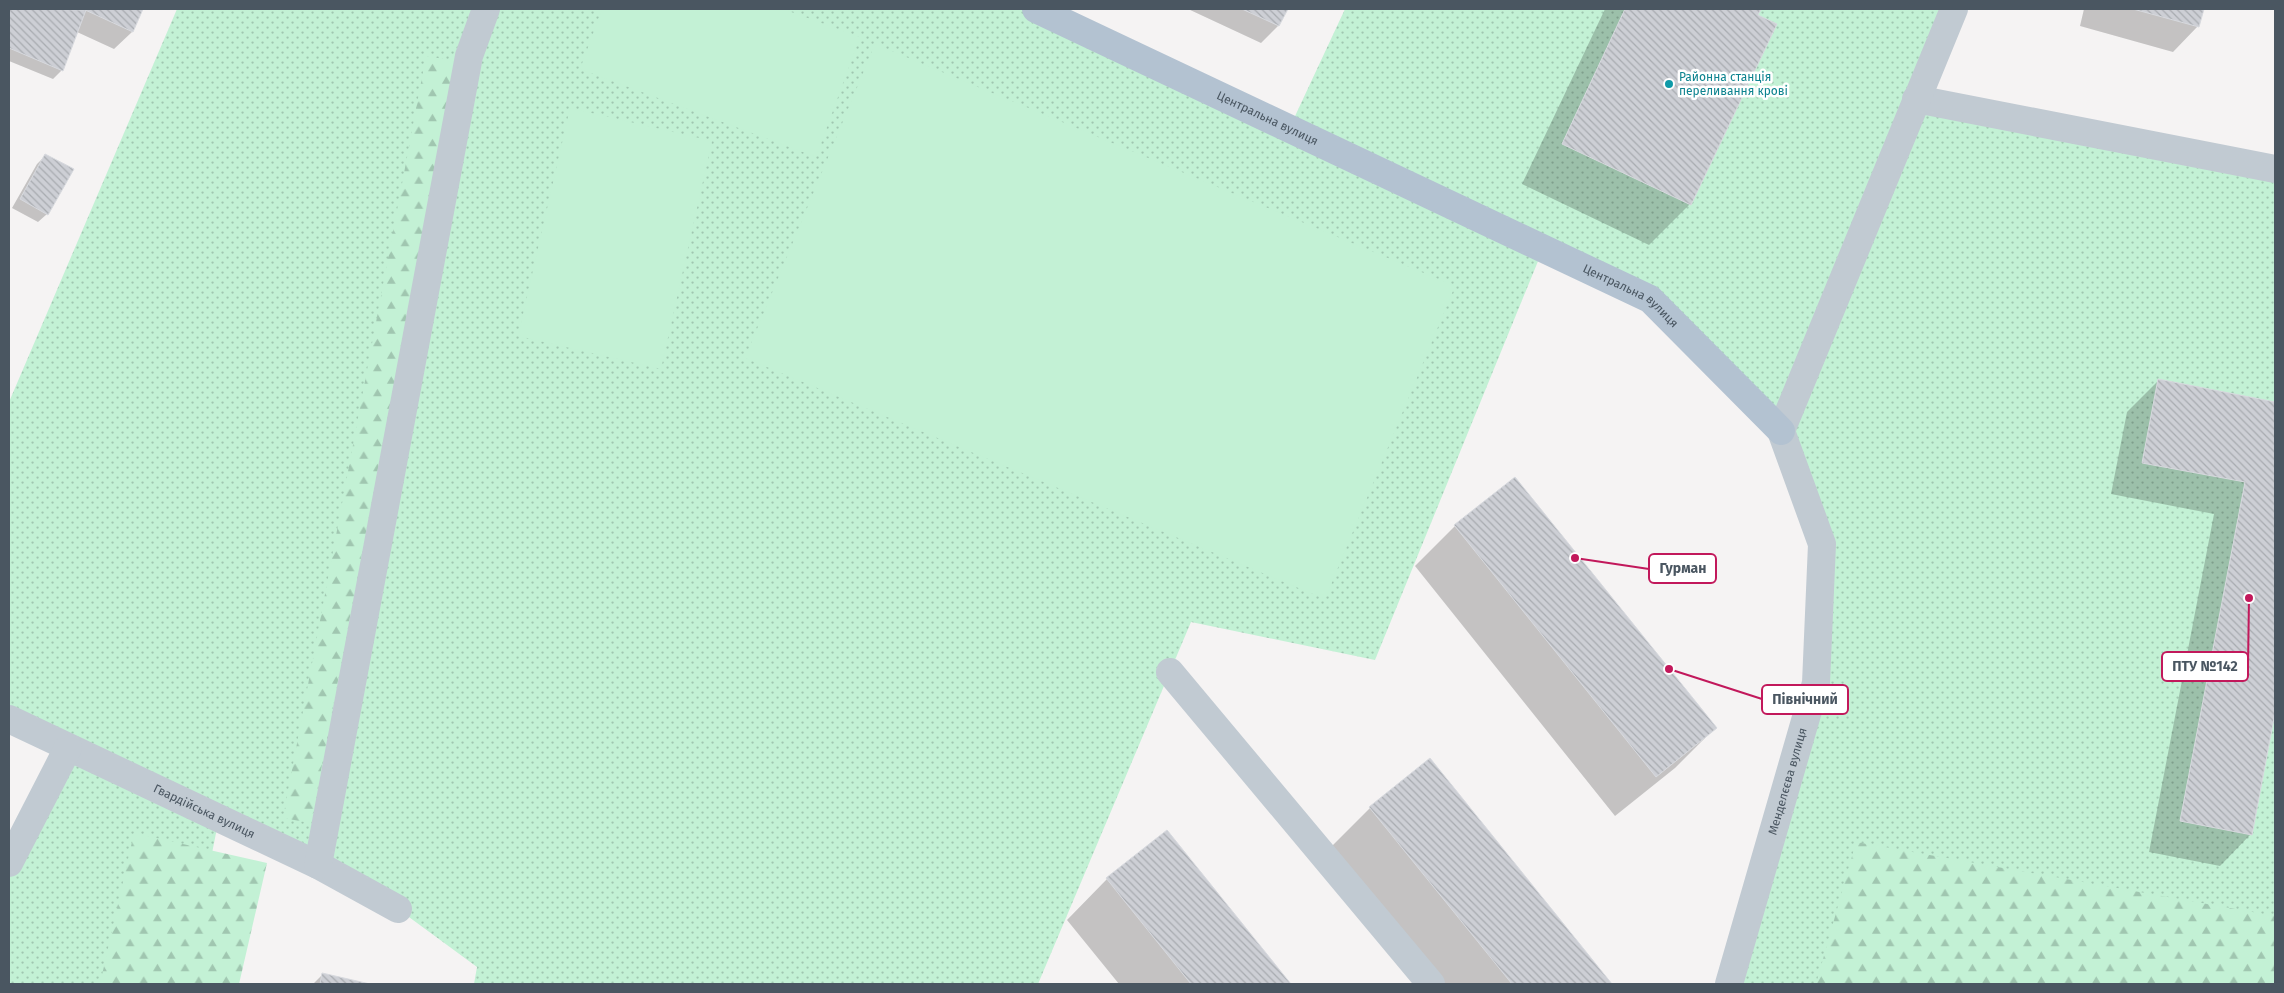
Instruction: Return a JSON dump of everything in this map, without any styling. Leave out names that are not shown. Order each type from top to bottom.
[{"type":"main road","name":"Центральна вулиця","points":[[1036,9],[1650,299],[1781,431]]},
{"type":"street","points":[[318,865],[469,56],[486,9]]},
{"type":"street","points":[[1781,431],[1954,9]]},
{"type":"street","points":[[1916,99],[2275,169]]},
{"type":"street","name":"Менделєєва вулиця","points":[[1729,984],[1816,683],[1822,544],[1781,431]]},
{"type":"street","points":[[1170,672],[1431,984]]},
{"type":"street","name":"Гвардійська вулиця","points":[[9,720],[318,865],[398,909]]},
{"type":"street","points":[[9,863],[68,748]]},
{"type":"green space","points":[[177,9],[1036,9],[1289,129],[1345,9],[1954,9],[1916,98],[2275,169],[2275,984],[1729,984],[1816,683],[1822,544],[1781,431],[1650,299],[1543,249],[1375,660],[1191,622],[1038,984],[474,984],[477,967],[398,909],[219,818],[186,984],[9,984],[9,863],[68,748],[9,719],[9,402]]},
{"type":"green space","points":[[602,9],[783,9],[860,37],[816,157],[580,69]]},
{"type":"green space","points":[[875,44],[1455,286],[1325,599],[745,358]]},
{"type":"green space","points":[[426,56],[455,61],[311,823],[283,818]]},
{"type":"green space","points":[[570,108],[712,141],[661,369],[518,336]]},
{"type":"green space","points":[[134,833],[267,863],[239,984],[100,984]]},
{"type":"green space","points":[[1856,842],[2275,916],[2275,984],[1816,984]]},
{"type":"building","points":[[9,9],[86,10],[63,71],[9,48]]},
{"type":"building","points":[[83,9],[143,9],[133,32]]},
{"type":"building","points":[[1242,9],[1288,9],[1279,26]]},
{"type":"building","name":"Районна станція переливання крові","points":[[1625,9],[1761,9],[1758,15],[1777,24],[1691,205],[1562,144]]},
{"type":"building","points":[[2133,9],[2204,9],[2199,27]]},
{"type":"building","points":[[45,154],[74,169],[48,215],[20,199]]},
{"type":"building","points":[[2158,379],[2275,402],[2275,713],[2252,835],[2180,821],[2245,482],[2142,463]]},
{"type":"building","points":[[1515,477],[1717,728],[1656,777],[1454,525]]},
{"type":"building","points":[[1430,758],[1612,984],[1512,984],[1369,807]]},
{"type":"building","points":[[1167,830],[1291,984],[1191,984],[1106,878]]},
{"type":"building","points":[[322,973],[370,984],[320,984]]},
{"type":"place","name":"Районна станція переливання крові","points":[[1669,84]]},
{"type":"place","name":"Гурман","points":[[1575,558]]},
{"type":"place","name":"ПТУ №142","points":[[2249,598]]},
{"type":"place","name":"Північний","points":[[1669,669]]}]
